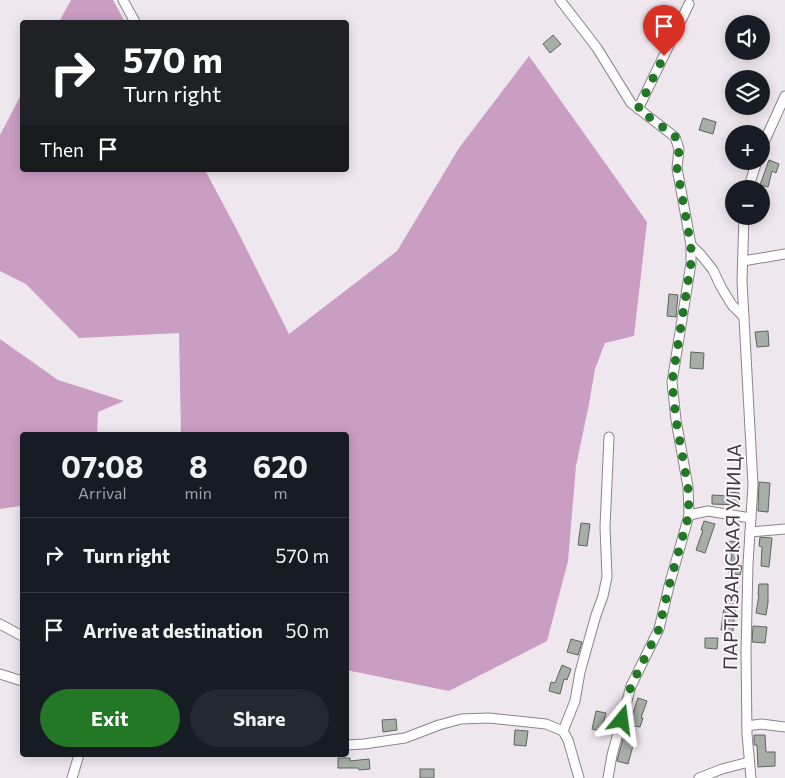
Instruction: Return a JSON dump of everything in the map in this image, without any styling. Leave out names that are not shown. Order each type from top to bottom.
[{"type":"street","points":[[123,0],[134,20]]},
{"type":"street","points":[[560,0],[597,48],[631,103],[675,136],[679,150],[677,168],[691,246],[691,263],[672,382],[676,420],[688,487],[689,514],[659,629],[631,686],[612,755],[608,778]]},
{"type":"street","points":[[638,109],[689,4]]},
{"type":"street","points":[[770,129],[785,96]]},
{"type":"street","name":"ПАРТИЗАНСКАЯ УЛИЦА","points":[[744,225],[742,281],[753,485],[746,652],[747,726],[751,778]]},
{"type":"street","points":[[691,246],[713,270],[732,306],[744,317]]},
{"type":"street","points":[[743,261],[785,254]]},
{"type":"street","points":[[563,731],[575,701],[582,664],[607,577],[605,527],[609,437]]},
{"type":"street","points":[[689,514],[708,511],[751,518]]},
{"type":"street","points":[[750,532],[785,529]]},
{"type":"street","points":[[0,624],[20,635]]},
{"type":"street","points":[[0,674],[20,680]]},
{"type":"street","points":[[349,746],[405,738],[438,724],[461,718],[489,718],[546,724],[563,731],[568,740],[579,778]]},
{"type":"street","points":[[747,726],[761,724],[785,727]]},
{"type":"street","points":[[72,778],[78,757]]},
{"type":"street","points":[[699,778],[722,769],[749,762]]},
{"type":"shaded area","points":[[71,0],[113,0],[124,20],[60,20]]},
{"type":"shaded area","points":[[529,56],[647,222],[634,336],[605,343],[595,369],[576,466],[568,561],[547,641],[449,691],[349,671],[349,432],[181,432],[179,333],[79,338],[26,284],[0,271],[0,135],[20,97],[20,172],[206,172],[289,334],[397,251],[459,148]]},
{"type":"shaded area","points":[[0,339],[58,380],[124,401],[98,412],[97,432],[20,432],[20,506],[0,509]]},
{"type":"building","points":[[553,35],[561,44],[550,53],[543,44]]},
{"type":"building","points":[[703,118],[716,122],[713,134],[699,130]]},
{"type":"building","points":[[770,160],[779,164],[776,173],[772,171],[770,180],[762,180],[765,170],[770,170]]},
{"type":"building","points":[[669,294],[678,295],[676,317],[667,316]]},
{"type":"building","points":[[768,331],[769,346],[757,347],[755,332]]},
{"type":"building","points":[[691,352],[704,353],[703,369],[690,368]]},
{"type":"building","points":[[759,482],[770,483],[768,512],[758,511]]},
{"type":"building","points":[[729,492],[739,493],[738,505],[712,504],[712,495],[729,496]]},
{"type":"building","points":[[704,521],[715,524],[705,553],[696,550]]},
{"type":"building","points":[[581,523],[590,524],[587,546],[578,545]]},
{"type":"building","points":[[760,537],[772,538],[769,567],[761,566],[762,547],[759,546]]},
{"type":"building","points":[[730,541],[740,543],[736,565],[742,566],[740,575],[729,573],[732,554],[728,553]]},
{"type":"building","points":[[759,584],[768,584],[766,615],[756,613]]},
{"type":"building","points":[[725,600],[736,601],[733,631],[721,630]]},
{"type":"building","points":[[753,626],[767,627],[765,643],[752,642]]},
{"type":"building","points":[[705,638],[718,638],[717,649],[705,648]]},
{"type":"building","points":[[571,639],[582,642],[578,655],[567,652]]},
{"type":"building","points":[[562,665],[571,669],[567,680],[564,679],[560,694],[549,691],[551,682],[555,683]]},
{"type":"building","points":[[638,698],[647,701],[640,727],[629,725]]},
{"type":"building","points":[[596,711],[606,713],[601,731],[592,729]]},
{"type":"building","points":[[396,719],[397,730],[383,732],[382,720]]},
{"type":"building","points":[[515,730],[528,731],[526,746],[514,745]]},
{"type":"building","points":[[754,735],[765,735],[766,752],[775,752],[775,766],[758,767],[757,745],[754,745]]},
{"type":"building","points":[[623,739],[634,742],[628,764],[617,761]]},
{"type":"building","points":[[338,758],[350,758],[350,761],[369,759],[370,769],[338,768]]},
{"type":"building","points":[[420,769],[434,769],[434,778],[420,778]]},
{"type":"route","points":[[622,720],[631,686],[659,629],[689,514],[688,487],[676,420],[672,382],[691,263],[691,246],[677,168],[679,150],[675,136],[638,109],[664,56]]}]
